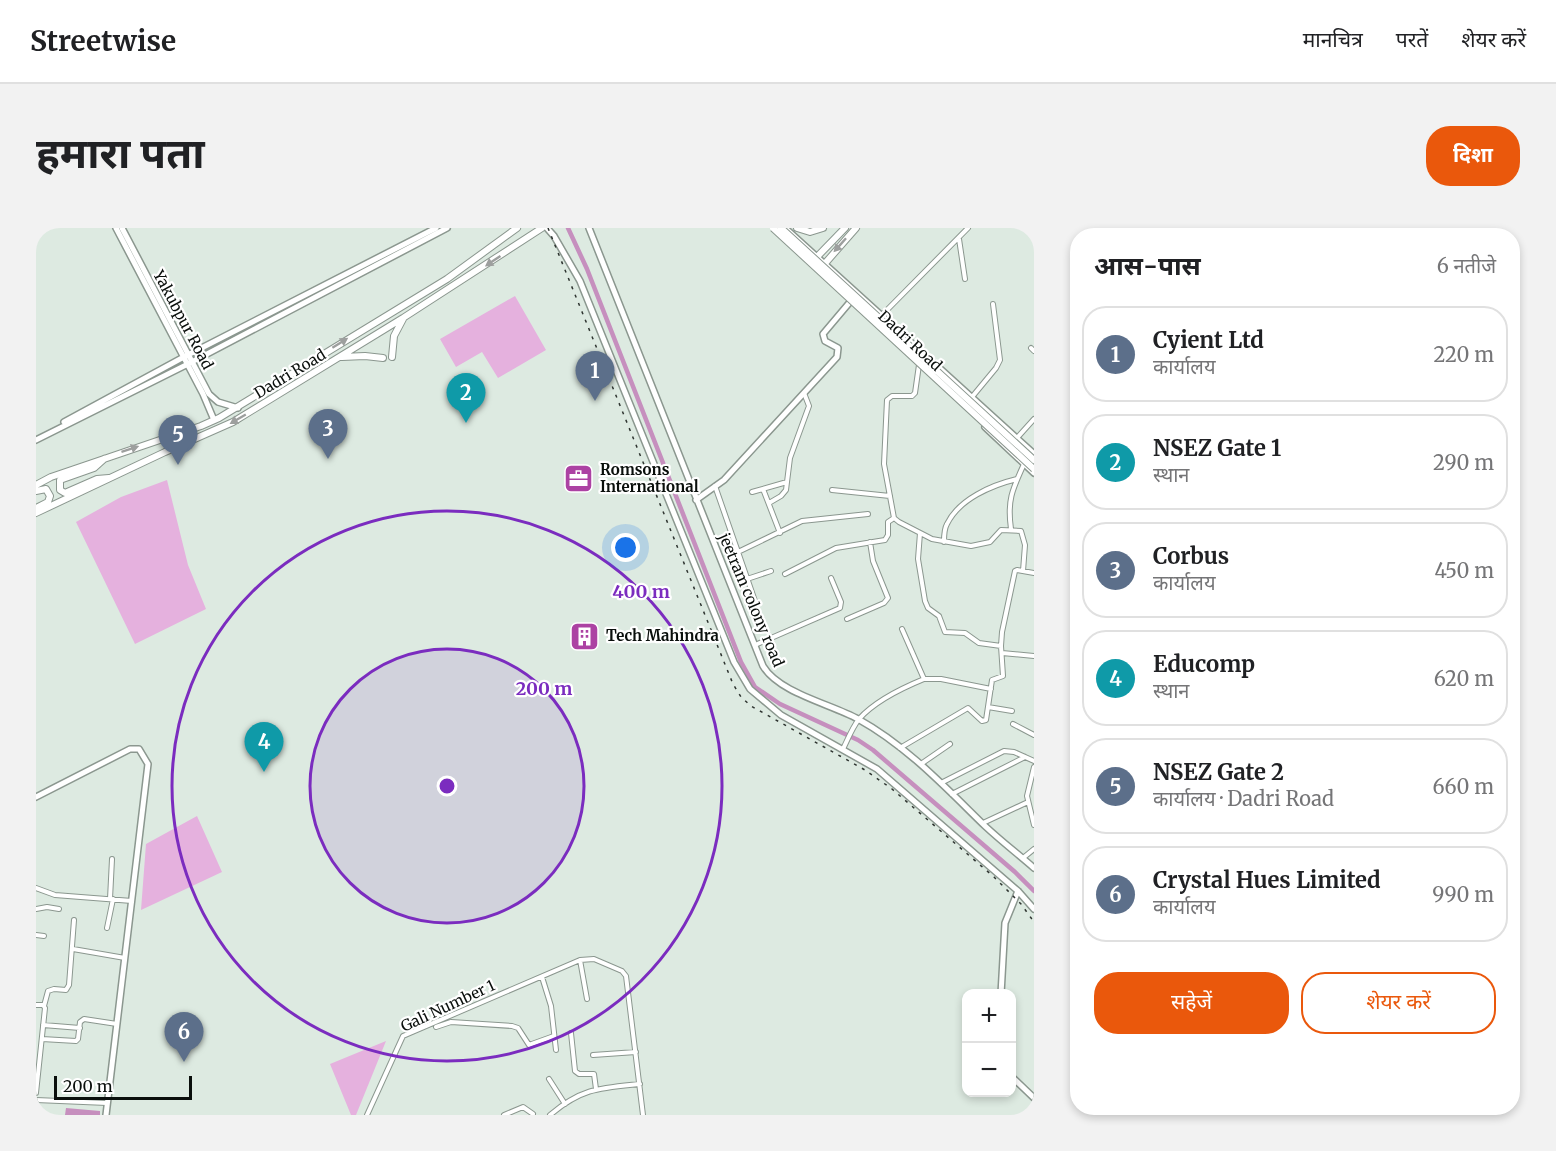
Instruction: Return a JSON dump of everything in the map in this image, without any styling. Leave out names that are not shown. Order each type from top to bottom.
[{"type":"main road","name":"Dadri Road","points":[[36,485],[51,477],[106,457],[201,426],[238,408],[447,279],[517,228]]},
{"type":"main road","name":"Dadri Road","points":[[36,513],[233,422],[403,318],[542,228]]},
{"type":"main road","points":[[771,228],[1033,469]]},
{"type":"main road","points":[[781,228],[1034,460]]},
{"type":"main road","points":[[797,228],[810,232],[823,228]]},
{"type":"main road","points":[[810,264],[845,228]]},
{"type":"main road","points":[[818,272],[856,228]]},
{"type":"main road","points":[[392,357],[394,336],[403,318]]},
{"type":"main road","points":[[340,357],[384,358]]},
{"type":"main road","points":[[106,457],[94,468],[60,480],[60,490],[65,493],[97,479],[112,477]]},
{"type":"main road","points":[[36,491],[46,489],[50,496],[48,502],[36,508]]},
{"type":"street","name":"Yakubpur Road","points":[[116,228],[185,357],[212,398],[238,408]]},
{"type":"street","name":"Yakubpur Road","points":[[122,228],[185,357]]},
{"type":"street","points":[[36,438],[185,357],[436,228]]},
{"type":"street","points":[[36,438],[189,363],[447,228]]},
{"type":"street","points":[[547,228],[580,281],[743,680],[755,694],[781,715],[844,747],[876,769],[1018,891],[1034,909]]},
{"type":"street","name":"jeetram colony road","points":[[589,228],[696,500],[769,676],[859,720],[899,748],[921,764],[1034,868]]},
{"type":"street","name":"Dadri Road","points":[[771,228],[1024,464],[1033,469]]},
{"type":"street","name":"Dadri Road","points":[[785,228],[1034,454]]},
{"type":"street","points":[[874,324],[968,228]]},
{"type":"street","points":[[959,238],[964,279]]},
{"type":"street","points":[[696,500],[724,480],[837,357],[838,348],[825,341],[824,334],[850,302]]},
{"type":"street","points":[[972,397],[1000,360],[993,304]]},
{"type":"street","name":"Yakubpur Road","points":[[189,363],[214,420]]},
{"type":"street","points":[[919,365],[915,393],[912,396],[892,396],[887,400],[884,464],[894,518],[932,540],[976,546],[990,542],[1001,530],[1018,529],[1023,534],[1023,571]]},
{"type":"street","points":[[768,503],[784,494],[790,458],[809,406],[804,393]]},
{"type":"street","points":[[1017,438],[1034,419]]},
{"type":"street","points":[[1011,529],[1008,510],[1024,464]]},
{"type":"street","points":[[944,542],[946,526],[965,503],[986,490],[1017,479]]},
{"type":"street","points":[[752,492],[787,482]]},
{"type":"street","points":[[715,486],[756,604]]},
{"type":"street","points":[[763,489],[780,532]]},
{"type":"street","points":[[832,490],[890,496]]},
{"type":"street","points":[[738,552],[812,518],[868,514]]},
{"type":"street","points":[[785,574],[827,551],[883,540],[888,537],[887,524],[894,518]]},
{"type":"street","points":[[920,533],[918,559],[925,601],[928,608],[939,616],[945,632],[964,633],[979,643],[1001,646]]},
{"type":"street","points":[[847,619],[884,603],[888,598],[873,561],[870,542]]},
{"type":"street","points":[[899,748],[968,708],[984,721],[992,680],[1002,676],[1002,632],[1014,573],[1017,570],[1034,573]]},
{"type":"street","points":[[747,579],[771,571]]},
{"type":"street","points":[[755,645],[840,608],[841,602],[831,579]]},
{"type":"street","points":[[902,628],[924,679]]},
{"type":"street","points":[[1002,653],[1034,656]]},
{"type":"street","points":[[844,747],[859,720],[884,699],[924,679],[941,679],[991,689]]},
{"type":"street","points":[[988,707],[1012,711]]},
{"type":"street","points":[[1013,724],[1034,735]]},
{"type":"street","points":[[921,764],[950,744]]},
{"type":"street","points":[[36,797],[43,796],[130,749],[139,749],[147,759],[149,769],[106,1115]]},
{"type":"street","points":[[941,783],[999,753],[1008,751],[1034,761]]},
{"type":"street","points":[[952,794],[1026,757]]},
{"type":"street","points":[[1034,767],[1028,796],[1034,825]]},
{"type":"street","points":[[983,823],[1028,802]]},
{"type":"street","points":[[1023,858],[1034,849]]},
{"type":"street","points":[[107,928],[111,899],[112,859]]},
{"type":"street","points":[[36,888],[52,895],[132,901]]},
{"type":"street","points":[[1001,989],[1004,929],[1009,910],[1018,891]]},
{"type":"street","points":[[36,909],[46,907],[59,909]]},
{"type":"street","points":[[36,1094],[44,1006],[48,991],[54,988],[68,988],[74,920]]},
{"type":"street","points":[[36,935],[44,936]]},
{"type":"street","points":[[72,949],[125,957]]},
{"type":"street","points":[[587,999],[580,960],[594,959],[624,973],[643,1115]]},
{"type":"street","name":"Gali Number 1","points":[[367,1115],[403,1036],[580,960]]},
{"type":"street","points":[[542,977],[551,1006],[556,1050]]},
{"type":"street","points":[[36,1005],[44,1006]]},
{"type":"street","points":[[42,1039],[76,1041],[80,1022],[84,1019],[117,1024]]},
{"type":"street","points":[[436,1027],[451,1022],[512,1026],[520,1030],[529,1045],[554,1036]]},
{"type":"street","points":[[44,1025],[80,1028]]},
{"type":"street","points":[[571,1033],[575,1071],[579,1074],[594,1074],[596,1089]]},
{"type":"street","points":[[593,1056],[636,1052]]},
{"type":"street","points":[[549,1079],[565,1104]]},
{"type":"street","points":[[1016,1081],[1034,1098]]},
{"type":"street","points":[[550,1115],[585,1092],[640,1084]]},
{"type":"street","points":[[36,1100],[107,1103]]},
{"type":"street","points":[[504,1115],[523,1107],[533,1114]]},
{"type":"shaded area","points":[[515,296],[546,350],[498,378],[482,352],[456,367],[440,339]]},
{"type":"shaded area","points":[[167,480],[188,565],[206,609],[135,644],[76,522],[121,497]]},
{"type":"shaded area","points":[[197,816],[222,872],[141,910],[146,844]]},
{"type":"shaded area","points":[[386,1041],[356,1115],[351,1115],[330,1064]]},
{"type":"shaded area","points":[[66,1108],[100,1111],[100,1115],[65,1115]]},
{"type":"waterway","points":[[568,228],[587,269],[741,662],[755,687],[780,704],[858,740],[873,750],[1034,891]]},
{"type":"railway","points":[[548,228],[733,684],[741,697],[751,706],[865,770],[892,789],[994,877],[1021,904],[1034,922]]},
{"type":"place","name":"Cyient Ltd","points":[[595,401]]},
{"type":"place","name":"NSEZ Gate 1","points":[[466,423]]},
{"type":"place","name":"Corbus","points":[[328,459]]},
{"type":"place","name":"NSEZ Gate 2","points":[[178,465]]},
{"type":"place","name":"Romsons International","points":[[579,479]]},
{"type":"place","name":"Tech Mahindra","points":[[585,636]]},
{"type":"place","name":"Educomp","points":[[264,772]]},
{"type":"place","name":"Crystal Hues Limited","points":[[184,1062]]}]
